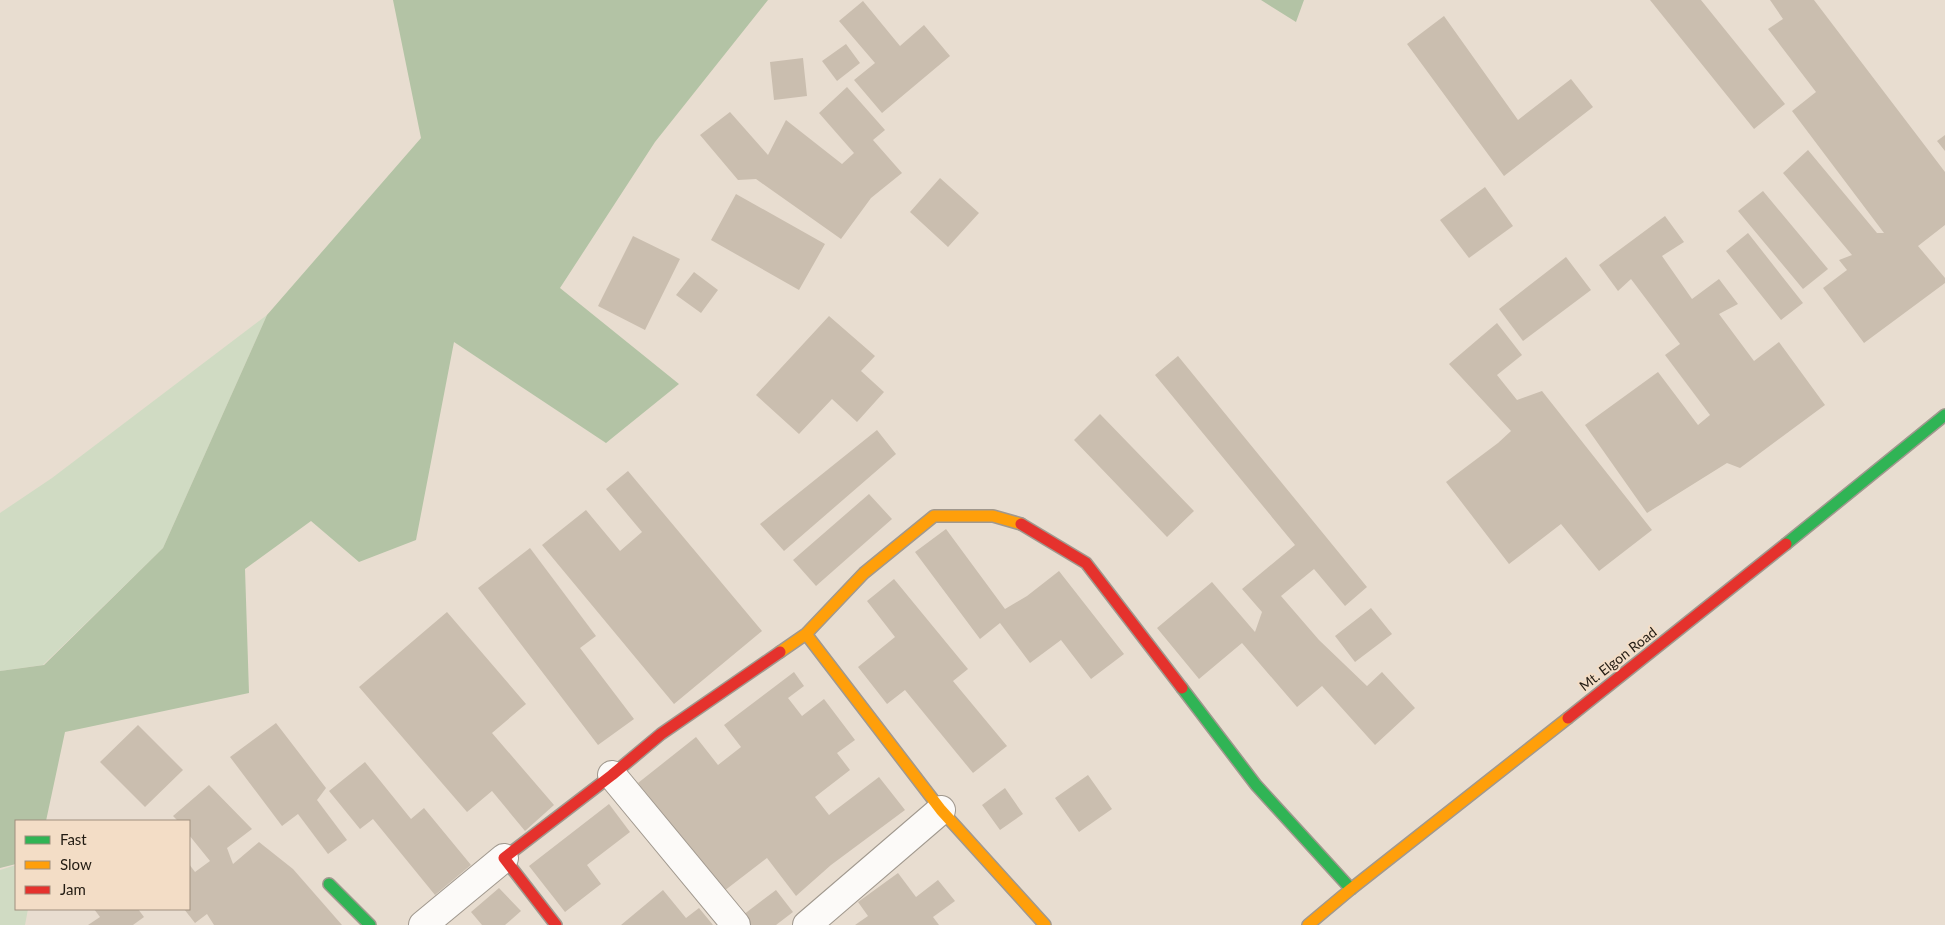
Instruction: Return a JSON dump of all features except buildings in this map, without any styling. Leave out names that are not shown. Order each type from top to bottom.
[{"type":"street","name":"Mt. Elgon Road","points":[[1308,925],[1351,888],[1740,583],[1945,415]]},
{"type":"street","points":[[423,925],[504,858],[612,775],[661,734],[806,634],[864,573],[934,516],[993,516],[1022,524],[1086,563],[1256,785],[1351,888]]},
{"type":"street","points":[[806,634],[941,810],[1045,925]]},
{"type":"street","points":[[612,775],[736,925]]},
{"type":"street","points":[[807,925],[941,810]]},
{"type":"street","points":[[504,858],[556,925]]},
{"type":"street","points":[[329,884],[370,925]]},
{"type":"green space","points":[[393,0],[768,0],[655,142],[560,288],[679,384],[606,443],[454,342],[416,540],[359,562],[311,521],[245,569],[249,693],[65,732],[46,820],[15,820],[15,864],[0,868],[0,671],[44,665],[163,548],[267,315],[421,138]]},
{"type":"green space","points":[[1261,0],[1304,0],[1296,22]]},
{"type":"green space","points":[[267,315],[163,548],[43,665],[0,671],[0,513],[52,478]]},
{"type":"green space","points":[[15,865],[15,910],[28,910],[25,925],[0,925],[0,870]]},
{"type":"traffic: fast","points":[[1786,544],[1945,415]]},
{"type":"traffic: fast","points":[[1182,688],[1256,785],[1351,889]]},
{"type":"traffic: fast","points":[[329,884],[370,925]]},
{"type":"traffic: slow","points":[[780,652],[806,634],[864,573],[934,516],[993,516],[1021,524]]},
{"type":"traffic: slow","points":[[806,634],[941,810],[1045,925]]},
{"type":"traffic: slow","points":[[1308,925],[1568,718]]},
{"type":"traffic: jam","points":[[1021,524],[1086,563],[1182,688]]},
{"type":"traffic: jam","points":[[1568,718],[1786,544]]},
{"type":"traffic: jam","points":[[556,925],[504,858],[612,775],[661,734],[780,652]]}]
